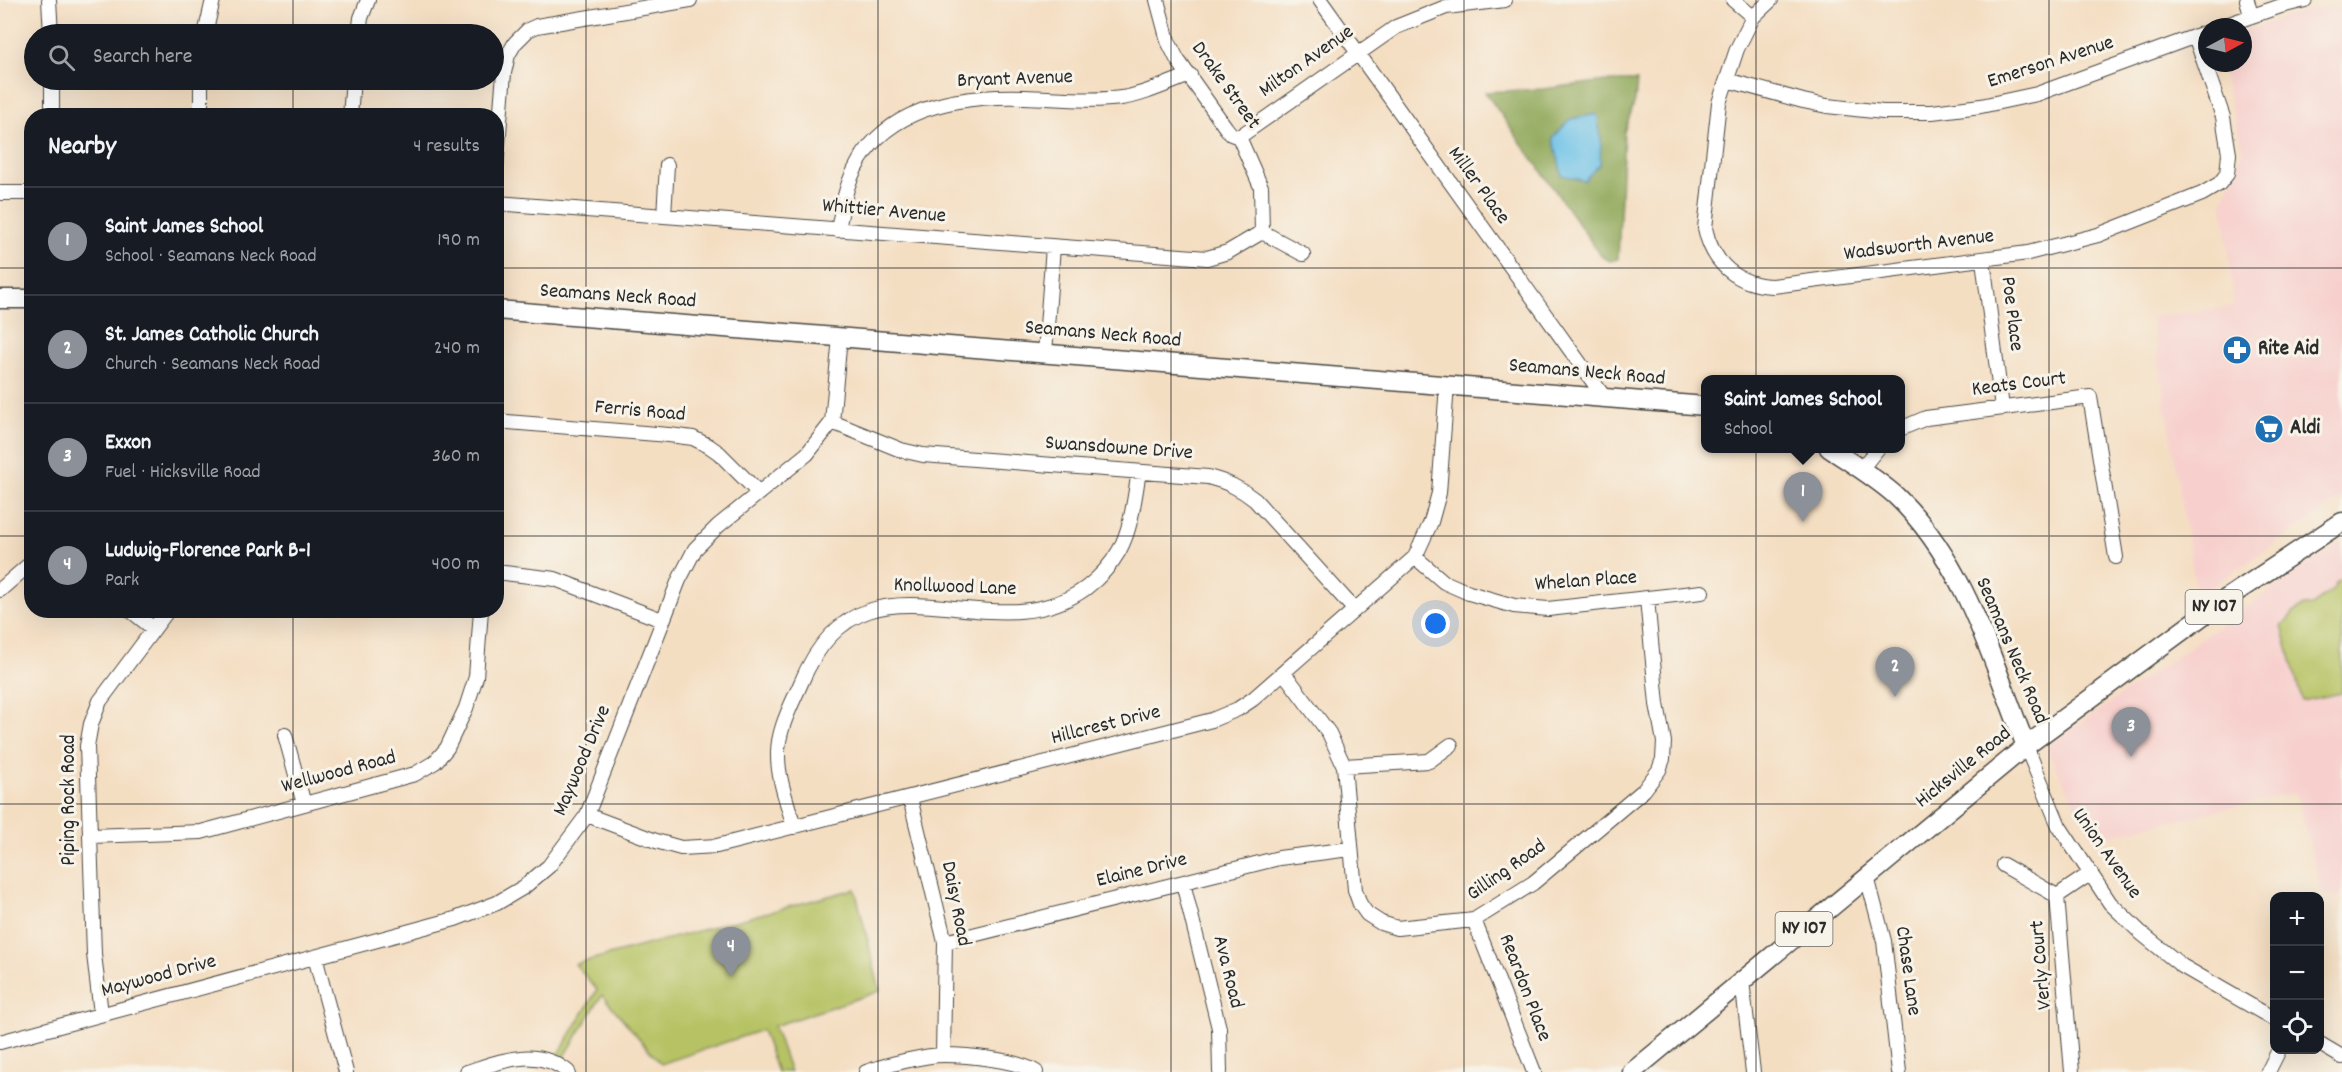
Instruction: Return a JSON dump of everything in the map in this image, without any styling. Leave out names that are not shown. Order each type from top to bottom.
[{"type":"main road","points":[[0,300],[24,299]]},
{"type":"main road","name":"Seamans Neck Road","points":[[504,311],[1701,406]]},
{"type":"main road","name":"Seamans Neck Road","points":[[1836,453],[1895,496],[1920,522],[1944,556],[1973,613],[2025,746]]},
{"type":"main road","name":"Hicksville Road","points":[[1632,1072],[2025,746],[2224,600],[2342,522]]},
{"type":"street","points":[[49,0],[50,24]]},
{"type":"street","points":[[207,24],[213,0]]},
{"type":"street","points":[[360,24],[368,0]]},
{"type":"street","points":[[504,73],[508,56],[515,43],[528,30],[537,26],[640,4],[690,0]]},
{"type":"street","name":"Drake Street","points":[[1157,0],[1168,41],[1177,59],[1226,128],[1239,137],[1261,187],[1262,232]]},
{"type":"street","name":"Miller Place","points":[[1320,0],[1604,397]]},
{"type":"street","name":"Milton Avenue","points":[[1239,137],[1396,27],[1446,7],[1505,0]]},
{"type":"street","points":[[1732,0],[1753,17],[1771,0]]},
{"type":"street","points":[[2247,0],[2251,16]]},
{"type":"street","points":[[2245,18],[2304,0]]},
{"type":"street","name":"Wadsworth Avenue","points":[[1753,17],[1737,49],[1719,103],[1705,228],[1708,242],[1716,258],[1732,275],[1749,283],[1773,286],[2028,253],[2098,235],[2202,194],[2219,183],[2227,174],[2229,154],[2211,72]]},
{"type":"street","name":"Emerson Avenue","points":[[1727,80],[1827,106],[1883,112],[1932,112],[1982,106],[2037,94],[2198,35]]},
{"type":"street","name":"Bryant Avenue","points":[[837,230],[846,190],[861,158],[884,131],[917,111],[944,103],[989,98],[1090,100],[1122,98],[1190,75]]},
{"type":"street","points":[[52,90],[52,108]]},
{"type":"street","points":[[201,90],[201,108]]},
{"type":"street","points":[[351,108],[352,90]]},
{"type":"street","points":[[501,108],[503,90]]},
{"type":"street","points":[[664,216],[668,165]]},
{"type":"street","points":[[0,193],[24,193]]},
{"type":"street","name":"Whittier Avenue","points":[[504,204],[1207,258],[1228,252],[1262,232]]},
{"type":"street","points":[[1262,232],[1303,254]]},
{"type":"street","points":[[1045,353],[1053,247]]},
{"type":"street","name":"Poe Place","points":[[1983,260],[2002,408]]},
{"type":"street","points":[[832,422],[840,337]]},
{"type":"street","name":"Hillcrest Drive","points":[[587,815],[656,842],[681,848],[717,846],[1212,720],[1253,699],[1415,557],[1431,522],[1439,493],[1447,385]]},
{"type":"street","name":"Keats Court","points":[[1905,427],[1926,418],[2090,397],[2116,557]]},
{"type":"street","name":"Ferris Road","points":[[504,422],[693,438],[719,453],[759,493]]},
{"type":"street","name":"Swansdowne Drive","points":[[832,422],[901,450],[923,455],[1208,477],[1241,489],[1272,517],[1354,609]]},
{"type":"street","name":"Maywood Drive","points":[[0,1042],[455,919],[497,903],[524,887],[549,866],[587,815],[662,620],[679,579],[696,549],[718,526],[807,454],[832,422]]},
{"type":"street","points":[[1861,470],[1874,453]]},
{"type":"street","name":"Knollwood Lane","points":[[794,827],[779,770],[779,741],[810,661],[831,633],[848,619],[878,607],[903,604],[1019,612],[1047,608],[1070,599],[1097,579],[1118,552],[1131,517],[1139,472]]},
{"type":"street","name":"Whelan Place","points":[[1415,557],[1444,582],[1469,593],[1514,606],[1548,609],[1702,592]]},
{"type":"street","points":[[0,590],[24,569]]},
{"type":"street","points":[[504,573],[555,579],[662,620]]},
{"type":"street","name":"Gilling Road","points":[[1284,673],[1329,733],[1344,766],[1355,890],[1367,914],[1381,923],[1397,928],[1474,920],[1510,899],[1533,882],[1644,790],[1659,770],[1663,759],[1664,742],[1657,704],[1647,599]]},
{"type":"street","points":[[140,618],[154,629]]},
{"type":"street","name":"Piping Rock Road","points":[[101,1014],[94,954],[87,761],[91,724],[108,689],[162,618]]},
{"type":"street","name":"Wellwood Road","points":[[91,836],[201,832],[415,774],[435,762],[453,739],[466,708],[476,677],[480,618]]},
{"type":"street","points":[[285,735],[304,804]]},
{"type":"street","points":[[1344,766],[1429,761],[1451,746]]},
{"type":"street","name":"Union Avenue","points":[[2025,746],[2059,826],[2110,903],[2141,933],[2182,966],[2270,1017]]},
{"type":"street","name":"Daisy Road","points":[[910,798],[945,942],[943,1055]]},
{"type":"street","name":"Elaine Drive","points":[[945,942],[1279,858],[1350,849]]},
{"type":"street","points":[[2003,865],[2057,896]]},
{"type":"street","name":"Verly Court","points":[[2072,1072],[2057,896],[2091,873]]},
{"type":"street","name":"Chase Lane","points":[[1867,877],[1884,940],[1899,1072]]},
{"type":"street","name":"Ava Road","points":[[1183,883],[1219,1028],[1222,1061],[1220,1072]]},
{"type":"street","name":"Reardon Place","points":[[1474,920],[1534,1072]]},
{"type":"street","points":[[315,957],[346,1072]]},
{"type":"street","points":[[1742,981],[1753,1072]]},
{"type":"street","points":[[2324,1047],[2342,1057]]},
{"type":"street","points":[[2268,1072],[2277,1054]]},
{"type":"street","points":[[866,1072],[943,1055],[1011,1062],[1036,1072]]},
{"type":"street","points":[[467,1072],[517,1057],[536,1057],[551,1061],[568,1072]]},
{"type":"shaded area","points":[[2342,7],[2342,498],[2197,597],[2151,317],[2234,306],[2223,201],[2243,152],[2222,72],[2252,72],[2252,28],[2310,9]]},
{"type":"shaded area","points":[[2342,541],[2342,896],[2325,896],[2322,892],[2296,793],[2093,839],[2046,747]]},
{"type":"green space","points":[[1606,81],[1637,81],[1635,101],[1624,132],[1618,259],[1610,261],[1602,257],[1485,92],[1543,89]]},
{"type":"green space","points":[[2342,579],[2342,693],[2302,701],[2282,626],[2294,612],[2304,606],[2312,605],[2334,589],[2336,583]]},
{"type":"green space","points":[[855,889],[880,991],[774,1026],[790,1072],[777,1072],[762,1030],[661,1064],[602,995],[563,1059],[557,1057],[597,990],[575,964]]},
{"type":"water","points":[[1597,114],[1601,139],[1600,164],[1584,181],[1562,175],[1553,138],[1570,119]]},
{"type":"place","name":"Rite Aid","points":[[2237,350]]},
{"type":"place","name":"Aldi","points":[[2269,429]]},
{"type":"place","name":"Saint James School","points":[[1803,522]]},
{"type":"place","name":"St. James Catholic Church","points":[[1895,697]]},
{"type":"place","name":"Exxon","points":[[2131,757]]},
{"type":"place","name":"Ludwig-Florence Park B-1","points":[[731,977]]}]
